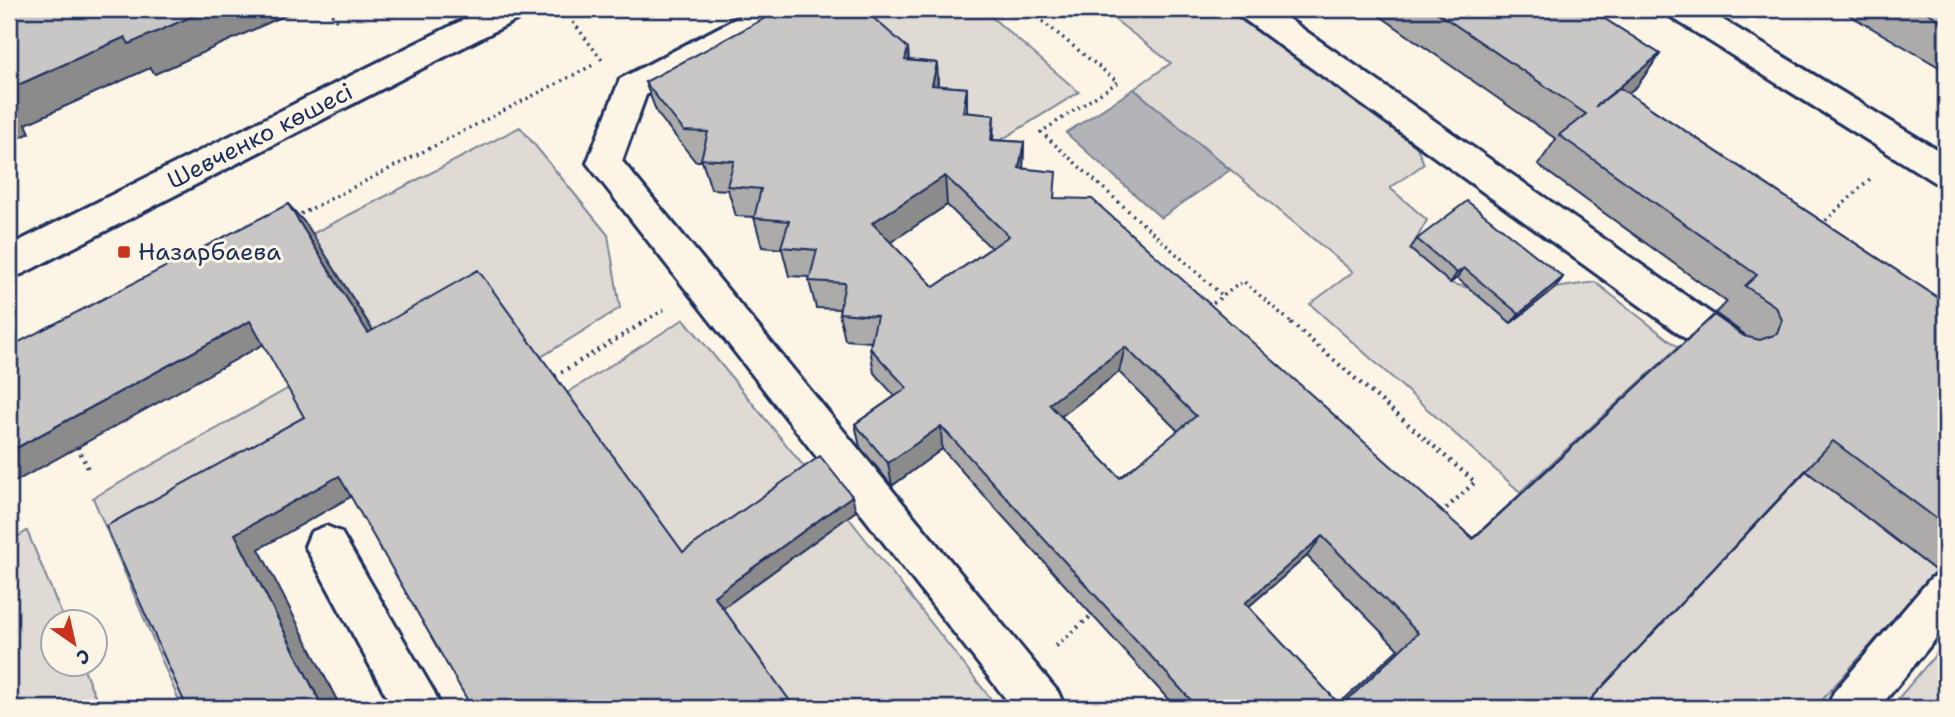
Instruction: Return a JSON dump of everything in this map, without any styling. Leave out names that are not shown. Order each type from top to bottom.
[{"type":"street","name":"Шевченко көшесі","points":[[9,262],[466,18],[511,9]]},
{"type":"street","points":[[779,9],[632,88],[604,163],[1042,708]]},
{"type":"street","points":[[1252,9],[1728,347]]},
{"type":"street","points":[[1682,9],[1946,172]]},
{"type":"street","points":[[326,546],[418,708]]},
{"type":"street","points":[[1850,708],[1946,593]]},
{"type":"path","points":[[328,9],[339,23]]},
{"type":"path","points":[[1027,9],[1118,82],[1041,132],[1223,296]]},
{"type":"path","points":[[293,218],[602,60],[573,22]]},
{"type":"path","points":[[1812,233],[1871,178]]},
{"type":"path","points":[[1206,309],[1243,281],[1475,482],[1430,523]]},
{"type":"path","points":[[555,376],[703,287]]},
{"type":"path","points":[[78,447],[88,469]]},
{"type":"shaded area","points":[[811,9],[982,9],[1079,92],[993,145]]},
{"type":"shaded area","points":[[1101,9],[1225,9],[1414,140],[1424,164],[1390,188],[1427,220],[1411,249],[1450,283],[1469,288],[1511,323],[1555,288],[1595,282],[1678,347],[1520,492],[1310,304],[1353,272],[1134,89],[1171,63]]},
{"type":"shaded area","points":[[1134,89],[1230,170],[1161,218],[1066,133]]},
{"type":"shaded area","points":[[520,127],[608,235],[620,308],[541,357],[325,435],[135,541],[211,708],[182,708],[93,498],[378,338],[312,234]]},
{"type":"shaded area","points":[[684,319],[815,480],[692,566],[567,393]]},
{"type":"shaded area","points":[[1797,464],[1936,571],[1815,708],[1566,708]]},
{"type":"shaded area","points":[[848,517],[998,708],[795,708],[723,608]]},
{"type":"shaded area","points":[[27,531],[59,608],[38,608],[38,678],[87,678],[100,708],[9,708],[9,542]]},
{"type":"shaded area","points":[[1942,647],[1946,650],[1946,708],[1890,708]]},
{"type":"building","points":[[9,9],[209,9],[129,44],[125,37],[9,89]]},
{"type":"building","points":[[782,9],[863,9],[908,48],[905,60],[937,63],[932,85],[967,88],[963,112],[994,115],[991,140],[1024,142],[1019,168],[1056,172],[1054,198],[1092,199],[1473,539],[1714,315],[1744,336],[1760,340],[1777,334],[1782,320],[1776,307],[1745,286],[1757,275],[1559,135],[1586,114],[1432,9],[1589,9],[1660,54],[1595,107],[1620,88],[1946,303],[1946,526],[1833,441],[1591,699],[1601,708],[1198,708],[941,426],[888,463],[855,424],[907,388],[870,348],[877,316],[839,313],[845,283],[809,281],[817,250],[781,247],[789,221],[754,218],[761,189],[727,186],[734,161],[701,159],[708,132],[684,131],[645,82]],"holes":[[[945,176],[1009,236],[934,287],[872,223]],[[1125,347],[1196,416],[1120,478],[1049,404]],[[1322,536],[1418,633],[1341,706],[1245,603]]]},
{"type":"building","points":[[1921,9],[1946,9],[1946,23]]},
{"type":"building","points":[[1467,201],[1563,277],[1519,314],[1464,268],[1457,273],[1417,239]]},
{"type":"building","points":[[288,204],[368,333],[478,270],[683,552],[820,456],[852,496],[714,596],[795,708],[472,708],[339,476],[235,534],[323,708],[187,708],[106,526],[304,417],[250,321],[9,452],[9,347]]},
{"type":"place","name":"Назарбаева","points":[[124,252]]}]
